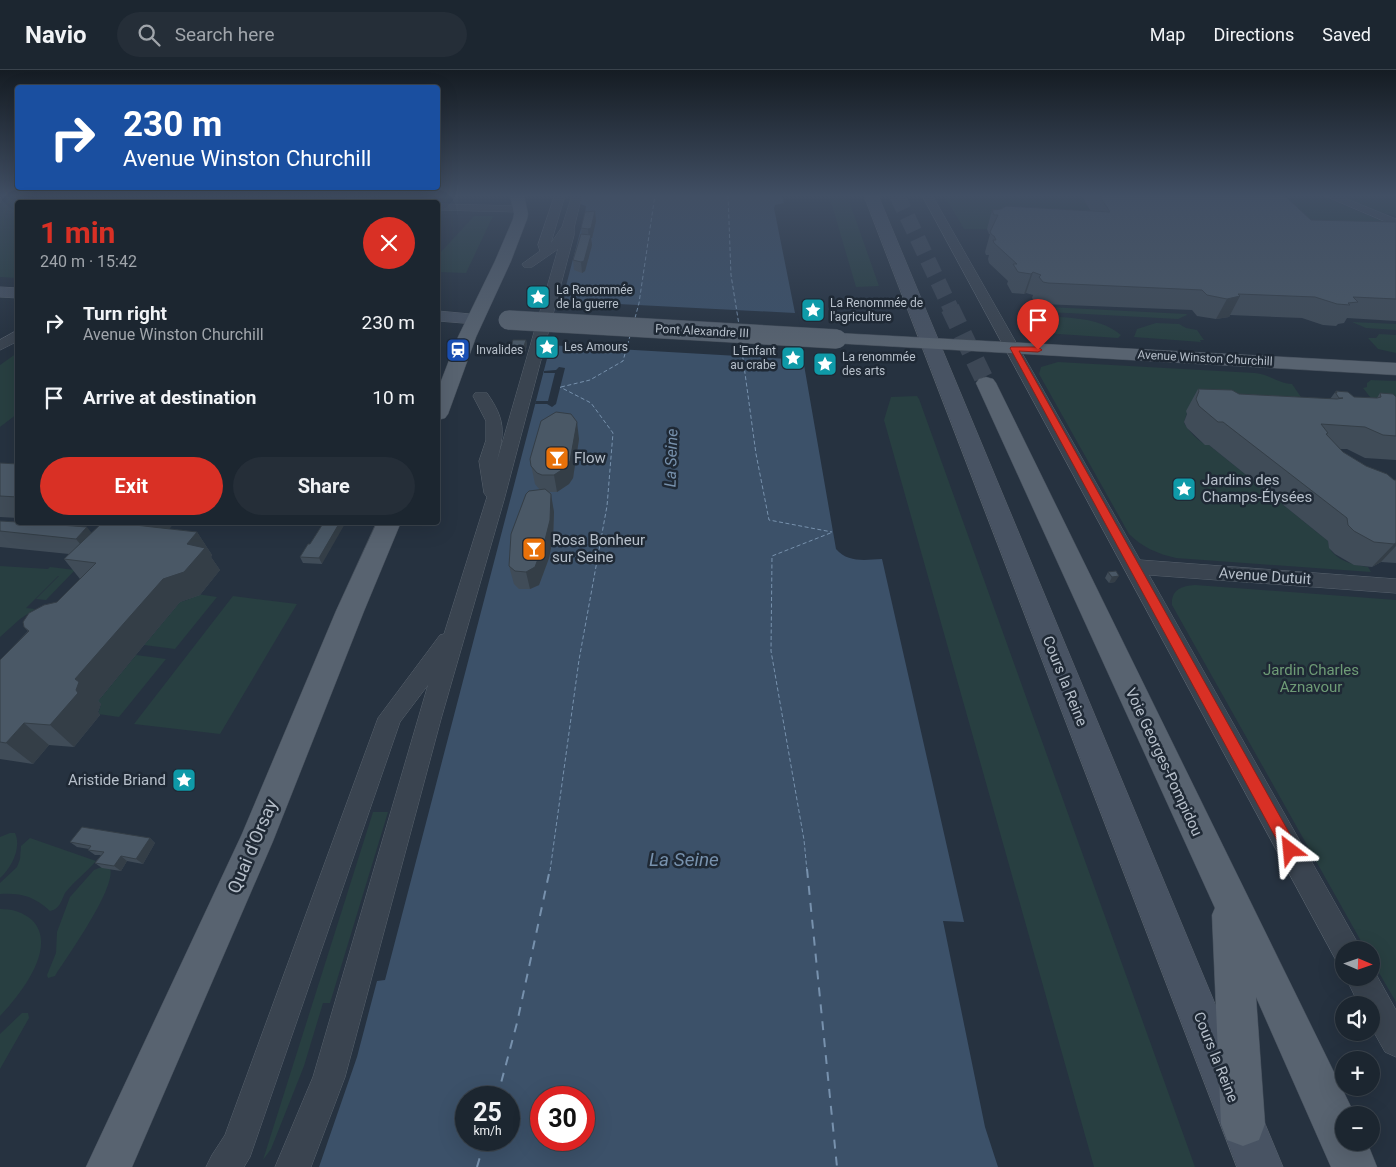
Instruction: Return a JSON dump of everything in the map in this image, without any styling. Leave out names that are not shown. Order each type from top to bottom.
[{"type":"main road","points":[[440,409],[475,318],[509,246]]},
{"type":"main road","name":"Pont Alexandre III","points":[[475,318],[930,344]]},
{"type":"main road","name":"Avenue Winston Churchill","points":[[930,344],[1396,368]]},
{"type":"main road","name":"Voie Georges-Pompidou","points":[[986,383],[1349,1153]]},
{"type":"main road","name":"Quai d'Orsay","points":[[109,1167],[256,840],[350,611],[388,525]]},
{"type":"main road","points":[[1230,901],[1243,1124]]},
{"type":"street","points":[[544,246],[546,252]]},
{"type":"street","points":[[528,264],[555,246]]},
{"type":"street","points":[[293,1167],[329,1076],[429,719],[495,500],[565,246]]},
{"type":"street","name":"Cours la Reine","points":[[891,246],[1260,1167]]},
{"type":"street","points":[[955,246],[993,316],[1014,348],[1341,941]]},
{"type":"street","points":[[0,292],[15,293]]},
{"type":"street","points":[[440,316],[475,318]]},
{"type":"street","points":[[0,346],[15,336]]},
{"type":"street","points":[[481,396],[494,421],[494,440],[488,461],[495,500]]},
{"type":"street","name":"Avenue Dutuit","points":[[1135,566],[1396,586]]},
{"type":"street","points":[[224,1167],[238,1145],[390,718],[457,629]]},
{"type":"street","points":[[1365,986],[1396,1041]]},
{"type":"green space","points":[[0,246],[15,246],[15,278],[0,277]]},
{"type":"green space","points":[[446,246],[479,246],[466,273],[440,272],[440,253]]},
{"type":"green space","points":[[844,246],[865,246],[879,286],[856,287]]},
{"type":"green space","points":[[1029,306],[1187,315],[1178,319],[1030,311],[1025,308]]},
{"type":"green space","points":[[1027,316],[1088,320],[1111,328],[1121,335],[1118,338],[1044,333],[1031,327],[1024,318]]},
{"type":"green space","points":[[1352,322],[1396,324],[1396,330],[1366,328]]},
{"type":"green space","points":[[1156,323],[1179,324],[1186,328],[1197,330],[1204,340],[1200,340],[1201,342],[1134,337],[1137,329]]},
{"type":"green space","points":[[1379,334],[1396,335],[1396,353],[1378,349],[1368,338],[1376,338]]},
{"type":"green space","points":[[15,354],[15,416],[0,427],[0,365]]},
{"type":"green space","name":"Jardins des Champs-Élysées","points":[[1058,362],[1255,373],[1292,384],[1318,422],[1187,413],[1184,423],[1198,440],[1209,445],[1328,541],[1329,547],[1337,557],[1349,563],[1368,567],[1371,572],[1176,558],[1157,552],[1139,543],[1129,534],[1039,374],[1041,367]]},
{"type":"green space","points":[[1371,380],[1396,381],[1396,426],[1393,426],[1363,388],[1367,387],[1367,383]]},
{"type":"green space","points":[[917,396],[1195,1167],[1094,1167],[884,420],[891,397]]},
{"type":"green space","points":[[0,566],[48,569],[50,567],[75,570],[46,600],[36,599],[58,576],[26,608],[35,609],[20,619],[0,637]]},
{"type":"green space","name":"Jardin Charles Aznavour","points":[[1195,585],[1396,600],[1396,1002],[1380,974],[1380,941],[1361,941],[1172,605],[1175,592],[1185,586]]},
{"type":"green space","points":[[197,594],[217,597],[175,649],[144,645],[180,602]]},
{"type":"green space","points":[[233,596],[297,604],[220,734],[134,724]]},
{"type":"green space","points":[[136,655],[166,659],[119,717],[98,714],[101,704],[98,701]]},
{"type":"green space","points":[[373,812],[388,812],[330,1003],[323,1003],[304,1066],[271,1149],[263,1160]]},
{"type":"green space","points":[[15,833],[17,839],[16,851],[8,869],[0,878],[0,837]]},
{"type":"green space","points":[[30,838],[96,861],[65,893],[58,907],[50,911],[27,896],[0,894],[0,883],[17,867],[21,846]]},
{"type":"green space","points":[[104,866],[110,868],[110,877],[99,906],[55,976],[48,978],[47,975],[56,953],[57,932],[70,897],[94,870]]},
{"type":"green space","points":[[0,909],[17,912],[32,920],[39,931],[41,944],[39,957],[26,984],[0,1016]]},
{"type":"green space","points":[[22,1013],[28,1013],[29,1018],[0,1069],[0,1034]]},
{"type":"water","name":"La Seine","points":[[576,246],[782,246],[836,549],[851,559],[882,559],[964,922],[943,921],[985,1127],[998,1167],[319,1167],[357,1057],[377,981],[385,980]]},
{"type":"pier","points":[[560,301],[795,313],[797,311],[806,360],[548,345]]},
{"type":"pier","points":[[559,367],[565,368],[556,404],[552,407],[547,404],[535,404],[536,401],[548,401],[555,373],[544,373],[544,371],[556,370]]},
{"type":"building","points":[[577,246],[588,246],[584,261],[573,260]]},
{"type":"building","points":[[997,246],[1396,246],[1396,299],[1353,297],[1358,302],[1348,303],[1350,305],[1337,304],[1315,297],[1238,294],[1240,296],[1227,299],[1207,295],[1202,290],[1048,283],[1043,282],[1039,277],[1041,275],[1033,272],[1031,274],[1018,272],[1013,264],[1017,264]]},
{"type":"building","points":[[543,288],[541,295],[529,295],[531,290]]},
{"type":"building","points":[[807,302],[820,302],[821,308],[808,308]]},
{"type":"building","points":[[513,340],[526,340],[524,346],[511,346]]},
{"type":"building","points":[[818,356],[832,356],[833,363],[819,363]]},
{"type":"building","points":[[1198,389],[1232,390],[1239,394],[1337,399],[1343,398],[1339,398],[1336,391],[1348,392],[1354,397],[1377,398],[1381,397],[1380,393],[1393,394],[1396,397],[1396,436],[1383,435],[1365,427],[1321,424],[1328,433],[1326,434],[1343,452],[1366,466],[1387,474],[1396,480],[1396,543],[1374,542],[1354,531],[1348,525],[1347,518],[1223,422],[1218,422],[1199,406],[1196,399]]},
{"type":"building","name":"Flow","points":[[556,412],[571,414],[577,422],[570,461],[566,467],[554,475],[542,475],[537,473],[531,466],[530,459],[541,421]]},
{"type":"building","points":[[0,463],[15,464],[15,497],[0,496]]},
{"type":"building","points":[[545,489],[551,494],[550,520],[545,540],[535,567],[526,572],[515,571],[509,566],[511,534],[526,494],[529,491]]},
{"type":"building","points":[[0,521],[15,522],[15,525],[87,527],[76,539],[0,531]]},
{"type":"building","points":[[100,525],[135,525],[197,532],[187,544],[205,548],[184,572],[163,579],[75,679],[79,682],[76,690],[78,693],[50,725],[24,723],[6,743],[0,742],[0,660],[29,631],[24,627],[23,622],[29,613],[44,605],[57,602],[96,563],[64,559]]},
{"type":"building","points":[[322,525],[338,525],[319,558],[300,557],[308,544],[310,544]]},
{"type":"building","points":[[1116,571],[1119,576],[1112,577],[1108,572]]},
{"type":"building","points":[[82,827],[150,838],[136,859],[121,856],[114,866],[95,863],[104,852],[88,850],[91,846],[70,842]]},
{"type":"ferry route","points":[[635,318],[647,246]]},
{"type":"ferry route","points":[[730,246],[731,275],[739,325]]},
{"type":"ferry route","points":[[561,387],[590,380],[623,361],[630,336]]},
{"type":"ferry route","points":[[741,344],[756,454],[769,520],[832,532]]},
{"type":"ferry route","points":[[550,871],[579,660],[607,506],[613,433],[591,403],[560,387]]},
{"type":"ferry route","points":[[807,871],[804,840],[771,651],[772,556],[833,532]]},
{"type":"ferry route","points":[[500,1086],[517,1023],[550,869]]},
{"type":"ferry route","points":[[807,869],[837,1167]]},
{"type":"ferry route","points":[[477,1167],[482,1151]]},
{"type":"tunnel","points":[[921,246],[951,309]]},
{"type":"tunnel","points":[[950,308],[986,383]]},
{"type":"place","name":"La Renommée de la guerre","points":[[538,297]]},
{"type":"place","name":"La Renommée de l'agriculture","points":[[813,310]]},
{"type":"place","name":"Les Amours","points":[[547,347]]},
{"type":"place","name":"Invalides","points":[[458,350]]},
{"type":"place","name":"L'Enfant au crabe","points":[[793,358]]},
{"type":"place","name":"La renommée des arts","points":[[825,364]]},
{"type":"place","name":"Flow","points":[[557,458]]},
{"type":"place","name":"Jardins des Champs-Élysées","points":[[1184,489]]},
{"type":"place","name":"Rosa Bonheur sur Seine","points":[[534,549]]},
{"type":"place","name":"Aristide Briand","points":[[184,780]]},
{"type":"route","points":[[1038,350],[1014,348],[1290,850]]}]
